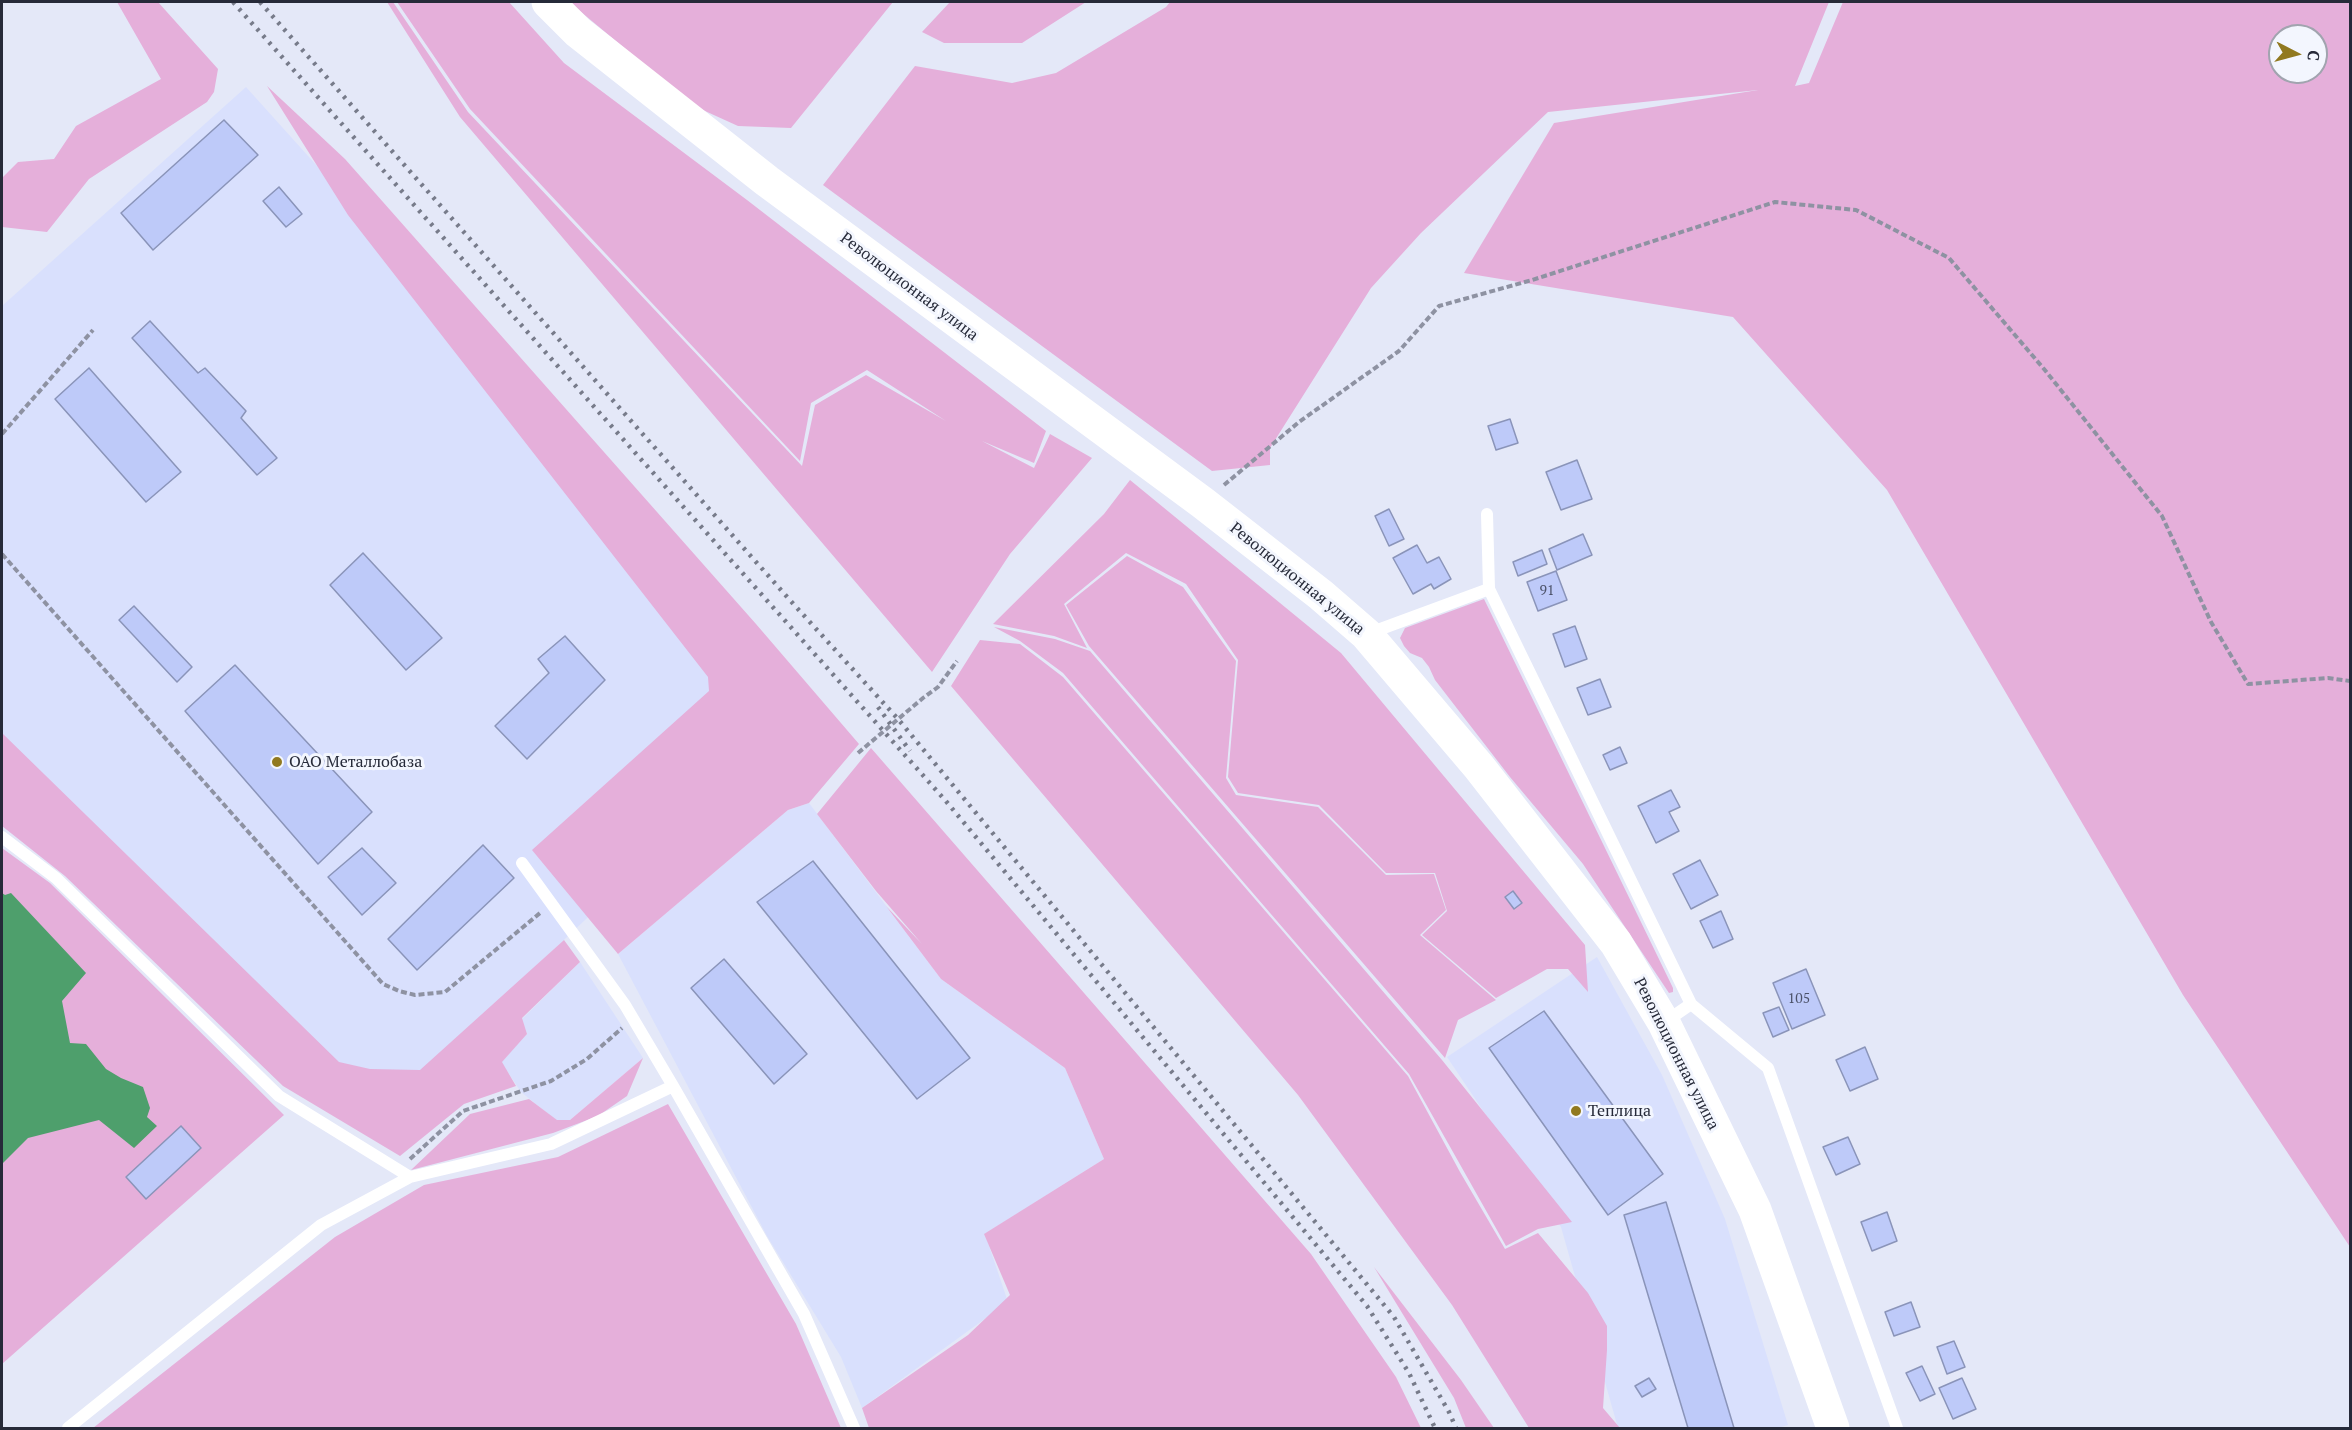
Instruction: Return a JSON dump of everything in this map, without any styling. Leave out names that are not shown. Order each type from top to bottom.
[{"type":"street","name":"Революционная улица","points":[[548,2],[578,32],[767,181],[1203,503],[1321,595],[1366,634],[1479,767],[1616,943],[1664,1023],[1755,1210],[1833,1428]]},
{"type":"lane","points":[[1487,514],[1489,589],[1691,1004],[1768,1068],[1897,1428]]},
{"type":"lane","points":[[1366,634],[1489,589]]},
{"type":"lane","points":[[2,837],[56,878],[279,1096],[410,1177]]},
{"type":"lane","points":[[522,863],[632,1019],[673,1086],[804,1314],[854,1428]]},
{"type":"lane","points":[[1664,1023],[1691,1004]]},
{"type":"lane","points":[[68,1428],[321,1225],[410,1177],[551,1144],[673,1086]]},
{"type":"path","points":[[1203,503],[1299,422],[1399,351],[1439,306],[1532,280],[1775,202],[1856,210],[1949,258],[2044,369],[2162,516],[2211,622],[2248,684],[2328,678],[2350,681]]},
{"type":"path","points":[[2,434],[93,330]]},
{"type":"path","points":[[2,554],[383,984],[415,995],[445,992],[552,903]]},
{"type":"path","points":[[858,753],[938,687],[957,661]]},
{"type":"path","points":[[398,1170],[463,1111],[551,1081],[587,1059],[632,1019]]},
{"type":"shaded area","points":[[117,2],[158,2],[218,69],[214,92],[207,102],[89,179],[47,232],[2,227],[2,178],[18,162],[54,159],[76,126],[161,79]]},
{"type":"shaded area","points":[[387,2],[393,2],[468,112],[802,466],[815,405],[866,375],[946,421],[867,370],[811,403],[800,461],[470,109],[397,2],[509,2],[564,63],[747,200],[1046,431],[1034,463],[982,441],[1034,468],[1050,434],[1092,458],[1010,554],[932,672],[460,117]]},
{"type":"shaded area","points":[[569,2],[893,2],[791,128],[738,126],[694,106]]},
{"type":"shaded area","points":[[950,2],[1086,2],[1022,43],[944,43],[922,32]]},
{"type":"shaded area","points":[[1170,2],[1829,2],[1795,86],[1809,83],[1843,2],[2350,2],[2350,1247],[2183,995],[1887,490],[1733,317],[1464,273],[1554,123],[1758,90],[1548,112],[1421,233],[1371,288],[1270,448],[1270,465],[1212,471],[823,185],[915,66],[1012,83],[1056,73],[1166,7]]},
{"type":"shaded area","points":[[267,86],[345,159],[756,624],[859,744],[809,803],[788,810],[618,954],[532,850],[709,691],[708,677],[348,215]]},
{"type":"shaded area","points":[[246,87],[758,656],[793,724],[410,1085],[340,1073],[2,736],[2,306]]},
{"type":"shaded area","points":[[1130,480],[1341,653],[1585,945],[1588,992],[1568,969],[1547,969],[1496,998],[1422,935],[1447,911],[1435,873],[1386,873],[1319,805],[1238,793],[1228,777],[1238,660],[1186,584],[1126,553],[1064,604],[1087,648],[1054,636],[993,624],[1104,514]]},
{"type":"shaded area","points":[[1127,556],[1183,587],[1236,661],[1226,778],[1236,795],[1318,807],[1386,875],[1434,874],[1446,910],[1420,935],[1496,1000],[1458,1020],[1445,1058],[1089,646],[1066,605]]},
{"type":"shaded area","points":[[1484,599],[1673,992],[1669,993],[1583,864],[1510,777],[1435,680],[1422,658],[1410,653],[1400,638],[1405,628]]},
{"type":"shaded area","points":[[994,627],[1055,639],[1090,651],[1442,1060],[1572,1222],[1538,1229],[1506,1246],[1409,1074],[1063,673],[1020,641]]},
{"type":"shaded area","points":[[980,640],[1020,644],[1063,677],[1408,1076],[1505,1249],[1538,1233],[1588,1293],[1607,1326],[1603,1408],[1620,1428],[1529,1428],[1452,1305],[1298,1095],[951,686]]},
{"type":"shaded area","points":[[2,733],[339,1062],[370,1069],[420,1070],[564,940],[580,962],[522,1018],[527,1034],[502,1062],[516,1086],[464,1104],[400,1156],[283,1086],[65,876],[2,826]]},
{"type":"shaded area","points":[[871,748],[1311,1254],[1396,1377],[1421,1428],[869,1428],[862,1408],[968,1335],[1010,1295],[984,1234],[1104,1159],[1065,1068],[941,979],[886,906],[922,944],[876,891],[817,814]]},
{"type":"shaded area","points":[[809,803],[941,979],[1065,1068],[1104,1159],[985,1234],[1008,1302],[862,1408],[841,1357],[767,1236],[618,954],[788,810]]},
{"type":"shaded area","points":[[2,848],[50,883],[284,1115],[2,1364]]},
{"type":"shaded area","points":[[2,893],[5,895],[11,893],[86,973],[62,1001],[70,1043],[86,1044],[106,1069],[143,1087],[150,1108],[147,1117],[157,1126],[134,1148],[99,1120],[28,1138],[2,1164]]},
{"type":"shaded area","points":[[1597,957],[1662,1075],[1725,1219],[1788,1425],[1778,1428],[1618,1428],[1561,1227],[1447,1057]]},
{"type":"shaded area","points":[[580,962],[643,1058],[570,1120],[557,1121],[521,1092],[501,1062],[527,1034],[522,1019]]},
{"type":"shaded area","points":[[643,1058],[627,1096],[598,1116],[553,1133],[411,1170],[470,1114],[529,1099],[557,1120],[570,1120]]},
{"type":"shaded area","points":[[668,1104],[796,1324],[841,1428],[93,1428],[335,1237],[424,1185],[558,1157]]},
{"type":"shaded area","points":[[1374,1267],[1461,1380],[1494,1428],[1466,1428],[1454,1398]]},
{"type":"building","points":[[224,120],[258,155],[153,250],[121,213]]},
{"type":"building","points":[[279,187],[302,214],[286,227],[263,201]]},
{"type":"building","points":[[150,321],[198,373],[205,368],[246,411],[241,418],[277,458],[257,475],[132,338]]},
{"type":"building","points":[[89,368],[181,472],[146,502],[55,399]]},
{"type":"building","points":[[1510,419],[1518,443],[1496,450],[1488,426]]},
{"type":"building","points":[[1577,460],[1592,499],[1561,510],[1546,472]]},
{"type":"building","points":[[1389,509],[1404,539],[1389,546],[1375,516]]},
{"type":"building","points":[[1583,534],[1592,555],[1557,570],[1549,549]]},
{"type":"building","points":[[1417,545],[1427,563],[1439,557],[1451,579],[1434,589],[1431,584],[1413,594],[1393,558]]},
{"type":"building","points":[[1542,550],[1547,564],[1518,576],[1513,562]]},
{"type":"building","points":[[363,553],[442,638],[406,670],[330,585]]},
{"type":"building","points":[[1556,571],[1567,600],[1538,611],[1527,582]]},
{"type":"building","points":[[134,606],[192,667],[177,682],[119,620]]},
{"type":"building","points":[[1575,626],[1587,659],[1565,667],[1553,634]]},
{"type":"building","points":[[565,636],[605,680],[527,759],[495,726],[549,673],[538,659]]},
{"type":"building","name":"ОАО Металлобаза","points":[[235,665],[372,812],[318,864],[185,711]]},
{"type":"building","points":[[1600,679],[1611,707],[1588,715],[1577,688]]},
{"type":"building","points":[[1620,747],[1627,763],[1610,770],[1603,755]]},
{"type":"building","points":[[1671,790],[1680,807],[1669,812],[1679,831],[1656,843],[1638,806]]},
{"type":"building","points":[[483,845],[514,878],[417,970],[388,939]]},
{"type":"building","points":[[362,848],[396,883],[362,915],[328,877]]},
{"type":"building","points":[[1700,860],[1718,895],[1691,909],[1673,874]]},
{"type":"building","points":[[813,861],[970,1058],[917,1099],[757,902]]},
{"type":"building","points":[[1513,891],[1522,903],[1514,909],[1505,897]]},
{"type":"building","points":[[1721,911],[1733,939],[1713,948],[1700,921]]},
{"type":"building","points":[[724,959],[807,1054],[774,1084],[691,988]]},
{"type":"building","points":[[1806,969],[1825,1015],[1792,1029],[1773,983]]},
{"type":"building","points":[[1779,1007],[1789,1030],[1773,1037],[1763,1013]]},
{"type":"building","name":"Теплица","points":[[1544,1011],[1663,1174],[1608,1215],[1489,1048]]},
{"type":"building","points":[[1865,1047],[1878,1079],[1850,1091],[1836,1060]]},
{"type":"building","points":[[181,1126],[201,1148],[146,1199],[126,1177]]},
{"type":"building","points":[[1848,1137],[1860,1164],[1836,1175],[1823,1147]]},
{"type":"building","points":[[1666,1202],[1734,1428],[1688,1428],[1624,1215]]},
{"type":"building","points":[[1887,1212],[1897,1241],[1872,1251],[1861,1222]]},
{"type":"building","points":[[1911,1302],[1920,1327],[1894,1336],[1885,1312]]},
{"type":"building","points":[[1954,1341],[1965,1367],[1947,1374],[1937,1347]]},
{"type":"building","points":[[1922,1366],[1935,1394],[1920,1401],[1906,1373]]},
{"type":"building","points":[[1649,1378],[1656,1389],[1642,1397],[1635,1386]]},
{"type":"building","points":[[1962,1378],[1976,1409],[1953,1419],[1939,1388]]},
{"type":"railway","points":[[233,2],[945,800],[1367,1306],[1409,1373],[1435,1428]]},
{"type":"railway","points":[[260,2],[898,719],[1394,1317],[1456,1428]]},
{"type":"railway","points":[[878,707],[910,751]]},
{"type":"place","name":"ОАО Металлобаза","points":[[277,762]]},
{"type":"place","name":"Теплица","points":[[1576,1111]]}]
